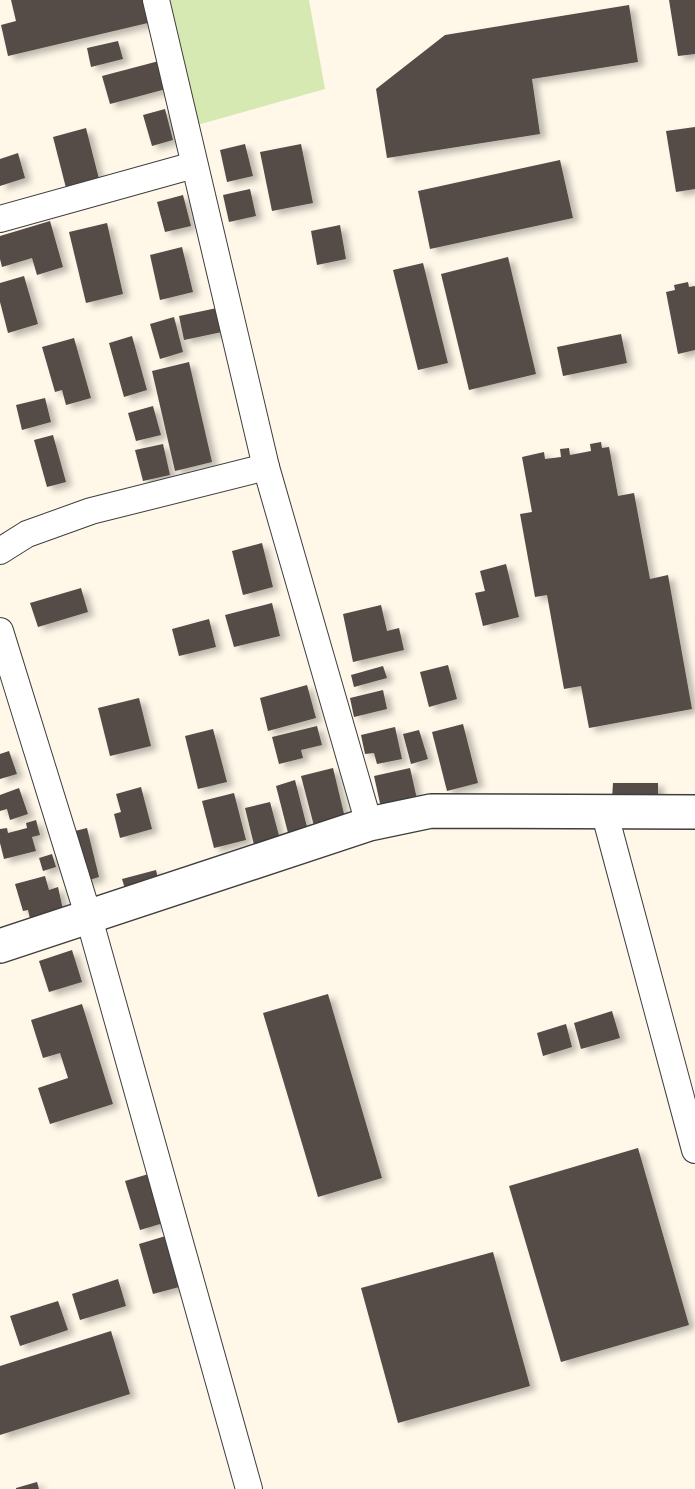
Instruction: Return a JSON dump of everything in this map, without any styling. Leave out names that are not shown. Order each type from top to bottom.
[{"type":"street","points":[[156,0],[266,467],[369,824]]},
{"type":"street","points":[[0,219],[194,165]]},
{"type":"street","points":[[0,551],[27,534],[91,511],[266,467]]},
{"type":"street","points":[[0,631],[89,918],[249,1489]]},
{"type":"street","points":[[0,946],[369,824],[431,811],[695,812]]},
{"type":"street","points":[[604,811],[695,1149]]},
{"type":"green space","points":[[170,0],[309,0],[325,89],[197,125]]},
{"type":"building","points":[[11,0],[146,0],[152,22],[8,56],[1,25],[16,21]]},
{"type":"building","points":[[669,0],[695,0],[695,54],[678,56]]},
{"type":"building","points":[[629,5],[638,62],[532,79],[540,134],[387,158],[376,89],[445,35]]},
{"type":"building","points":[[118,41],[123,59],[91,67],[87,48]]},
{"type":"building","points":[[159,61],[166,89],[110,104],[102,76]]},
{"type":"building","points":[[165,109],[173,140],[152,146],[143,115]]},
{"type":"building","points":[[695,127],[695,189],[676,192],[666,131]]},
{"type":"building","points":[[86,128],[99,179],[66,188],[53,137]]},
{"type":"building","points":[[245,144],[253,176],[227,182],[220,150]]},
{"type":"building","points":[[301,144],[313,203],[272,211],[260,152]]},
{"type":"building","points":[[18,153],[25,178],[0,186],[0,159]]},
{"type":"building","points":[[560,160],[573,218],[430,249],[418,191]]},
{"type":"building","points":[[250,189],[256,216],[229,222],[223,195]]},
{"type":"building","points":[[183,195],[191,226],[165,232],[157,202]]},
{"type":"building","points":[[50,221],[63,267],[37,275],[32,258],[2,267],[0,236]]},
{"type":"building","points":[[107,223],[123,294],[86,303],[69,232]]},
{"type":"building","points":[[340,225],[346,259],[317,265],[311,231]]},
{"type":"building","points":[[182,247],[193,292],[160,300],[150,255]]},
{"type":"building","points":[[508,257],[536,374],[469,390],[441,274]]},
{"type":"building","points":[[423,263],[448,363],[418,370],[393,270]]},
{"type":"building","points":[[24,276],[38,324],[8,333],[0,302],[0,283]]},
{"type":"building","points":[[688,282],[689,287],[695,286],[695,350],[678,354],[666,292],[675,290],[674,285]]},
{"type":"building","points":[[217,308],[222,332],[184,340],[179,316]]},
{"type":"building","points":[[174,317],[183,352],[160,359],[150,324]]},
{"type":"building","points":[[621,334],[627,363],[563,376],[557,347]]},
{"type":"building","points":[[132,336],[147,390],[124,397],[109,343]]},
{"type":"building","points":[[74,338],[91,398],[66,405],[62,390],[55,392],[42,347]]},
{"type":"building","points":[[189,362],[212,462],[175,471],[152,371]]},
{"type":"building","points":[[45,398],[51,422],[22,430],[16,405]]},
{"type":"building","points":[[153,406],[161,435],[136,441],[128,413]]},
{"type":"building","points":[[53,435],[66,482],[47,487],[34,440]]},
{"type":"building","points":[[601,442],[602,448],[609,447],[618,496],[634,493],[650,579],[668,575],[692,709],[589,728],[581,686],[564,689],[547,595],[535,597],[520,514],[532,512],[522,457],[544,452],[545,459],[561,457],[560,449],[569,448],[570,455],[591,451],[590,444]]},
{"type":"building","points":[[163,444],[170,475],[143,481],[135,450]]},
{"type":"building","points":[[262,543],[273,587],[243,595],[232,551]]},
{"type":"building","points":[[506,564],[519,617],[483,626],[475,593],[485,591],[480,571]]},
{"type":"building","points":[[81,588],[88,612],[38,627],[30,603]]},
{"type":"building","points":[[272,603],[280,636],[234,647],[225,615]]},
{"type":"building","points":[[381,605],[387,631],[399,628],[404,650],[353,662],[343,614]]},
{"type":"building","points":[[209,619],[216,647],[179,656],[172,629]]},
{"type":"building","points":[[448,665],[457,699],[429,707],[420,672]]},
{"type":"building","points":[[383,666],[387,678],[354,687],[351,675]]},
{"type":"building","points":[[307,685],[316,718],[268,731],[260,698]]},
{"type":"building","points":[[383,690],[387,709],[354,717],[350,698]]},
{"type":"building","points":[[139,698],[151,746],[110,756],[98,708]]},
{"type":"building","points":[[463,724],[478,783],[447,791],[432,732]]},
{"type":"building","points":[[317,726],[322,745],[301,750],[303,758],[279,764],[272,737]]},
{"type":"building","points":[[395,727],[402,759],[377,764],[374,753],[365,754],[361,735]]},
{"type":"building","points":[[213,729],[227,782],[198,789],[185,736]]},
{"type":"building","points":[[419,730],[428,759],[411,764],[403,734]]},
{"type":"building","points":[[9,751],[17,774],[0,779],[0,754]]},
{"type":"building","points":[[333,768],[345,818],[314,826],[301,776]]},
{"type":"building","points":[[410,768],[417,799],[381,808],[374,776]]},
{"type":"building","points":[[295,780],[307,827],[288,833],[276,786]]},
{"type":"building","points":[[613,783],[658,783],[658,800],[612,799]]},
{"type":"building","points":[[141,787],[152,829],[120,838],[114,814],[121,812],[116,794]]},
{"type":"building","points":[[19,788],[28,814],[10,820],[7,809],[0,811],[0,795]]},
{"type":"building","points":[[234,793],[246,840],[214,848],[202,801]]},
{"type":"building","points":[[270,802],[281,843],[255,849],[245,808]]},
{"type":"building","points":[[36,820],[40,835],[32,837],[36,851],[4,859],[0,843],[0,829],[7,828],[8,833],[27,828],[26,823]]},
{"type":"building","points":[[87,828],[99,877],[80,883],[67,833]]},
{"type":"building","points":[[52,854],[56,867],[43,871],[39,858]]},
{"type":"building","points":[[156,870],[160,887],[127,895],[122,879]]},
{"type":"building","points":[[45,876],[49,890],[58,887],[64,914],[31,923],[28,910],[23,911],[15,884]]},
{"type":"building","points":[[72,950],[82,982],[49,992],[39,961]]},
{"type":"building","points":[[328,994],[382,1178],[318,1197],[263,1013]]},
{"type":"building","points":[[82,1004],[113,1104],[50,1124],[38,1088],[68,1078],[60,1053],[43,1058],[31,1020]]},
{"type":"building","points":[[612,1011],[620,1038],[581,1049],[574,1023]]},
{"type":"building","points":[[566,1024],[572,1047],[543,1056],[537,1033]]},
{"type":"building","points":[[638,1148],[689,1325],[561,1362],[509,1186]]},
{"type":"building","points":[[152,1173],[167,1222],[140,1230],[125,1181]]},
{"type":"building","points":[[169,1235],[183,1286],[153,1294],[139,1244]]},
{"type":"building","points":[[493,1252],[530,1386],[398,1423],[361,1288]]},
{"type":"building","points":[[118,1279],[126,1306],[80,1320],[72,1294]]},
{"type":"building","points":[[58,1301],[68,1330],[20,1346],[10,1316]]},
{"type":"building","points":[[111,1331],[130,1394],[0,1435],[0,1366]]},
{"type":"building","points":[[37,1482],[39,1489],[16,1489],[16,1488]]}]
